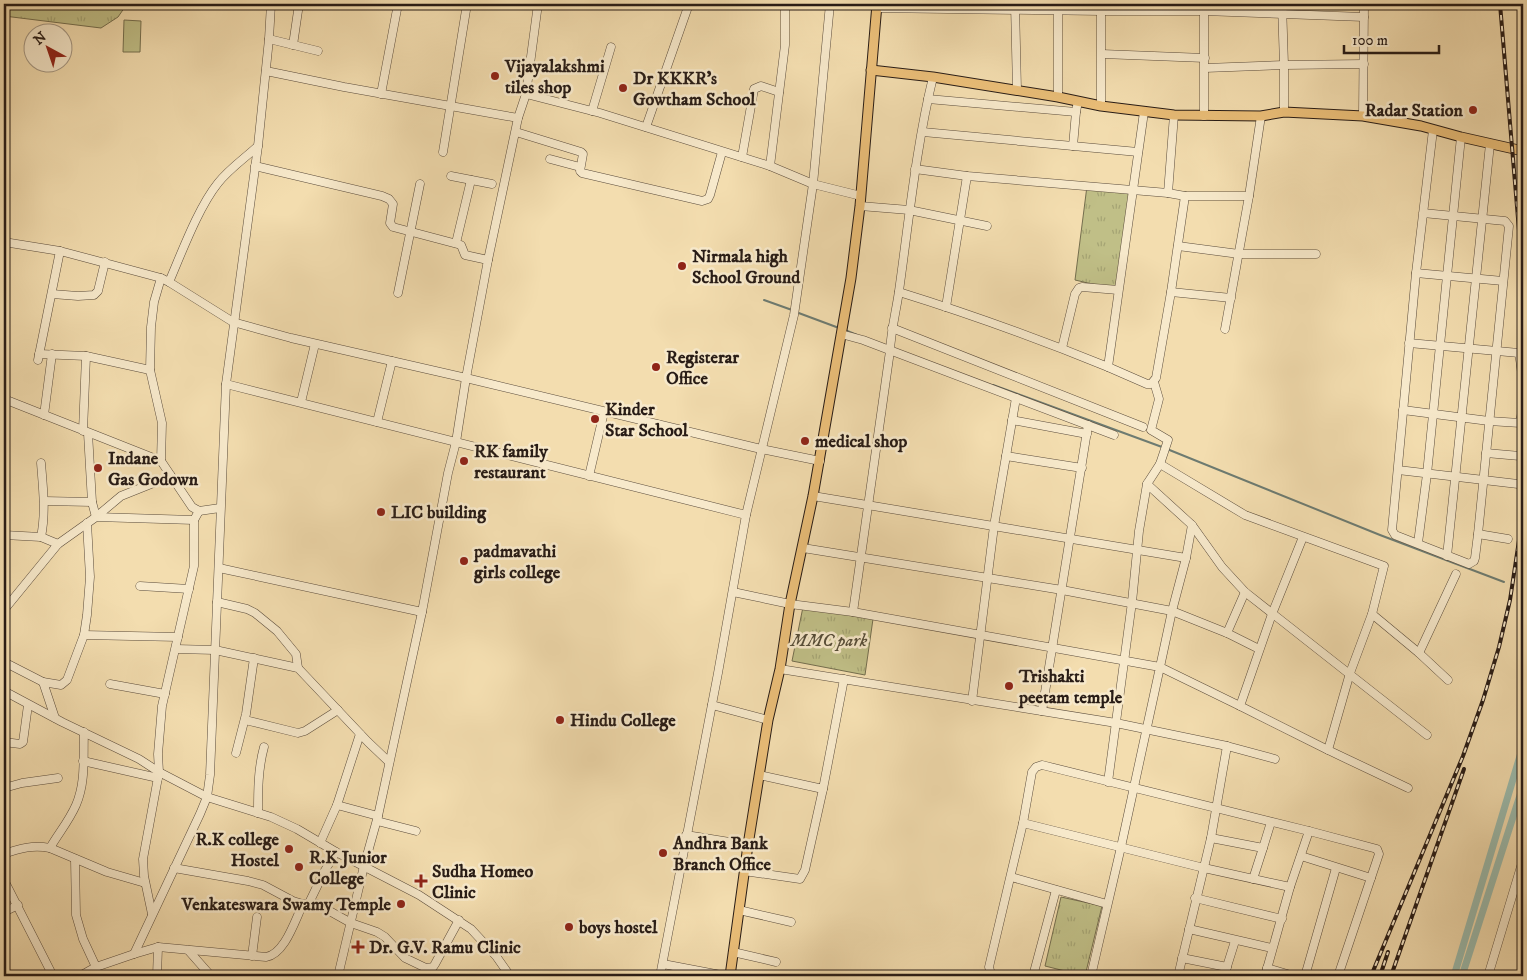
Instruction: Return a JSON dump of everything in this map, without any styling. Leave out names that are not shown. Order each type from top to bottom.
[{"type":"main road","points":[[725,976],[733,952],[744,871],[740,844],[759,775],[761,718],[780,669],[790,604],[814,496],[851,278],[860,206],[876,6]]},
{"type":"main road","points":[[871,70],[933,77],[1102,106],[1174,115],[1261,116],[1284,112],[1363,116],[1523,151]]},
{"type":"street","points":[[134,954],[207,797],[210,775],[226,384],[256,166],[271,4]]},
{"type":"street","points":[[293,45],[299,4]]},
{"type":"street","points":[[381,94],[398,4]]},
{"type":"street","points":[[443,152],[467,4]]},
{"type":"street","points":[[338,976],[377,818],[422,612],[448,474],[456,442],[488,260],[518,118],[526,94],[538,4]]},
{"type":"street","points":[[646,127],[689,4]]},
{"type":"street","points":[[770,166],[785,45],[785,4]]},
{"type":"street","points":[[660,976],[746,516],[795,311],[813,184],[830,4]]},
{"type":"street","points":[[1244,4],[1244,13]]},
{"type":"street","points":[[1282,4],[1284,112]]},
{"type":"street","points":[[1363,116],[1364,4]]},
{"type":"street","points":[[876,6],[1015,7],[1058,11],[1101,7],[1204,8],[1244,13],[1364,17]]},
{"type":"street","points":[[1015,7],[1017,90]]},
{"type":"street","points":[[1101,7],[1102,106]]},
{"type":"street","points":[[1204,8],[1204,116]]},
{"type":"street","points":[[1058,11],[1058,97]]},
{"type":"street","points":[[269,39],[318,51]]},
{"type":"street","points":[[592,111],[611,47]]},
{"type":"street","points":[[1102,54],[1205,58]]},
{"type":"street","points":[[1205,68],[1364,64]]},
{"type":"street","points":[[266,71],[449,107],[518,118]]},
{"type":"street","points":[[853,612],[915,169],[933,77]]},
{"type":"street","points":[[742,158],[754,89],[761,86],[779,92]]},
{"type":"street","points":[[526,94],[646,127],[770,166],[813,184],[860,196]]},
{"type":"street","points":[[928,99],[1076,112]]},
{"type":"street","points":[[1073,146],[1078,101]]},
{"type":"street","points":[[1108,367],[1144,112]]},
{"type":"street","points":[[1168,193],[1174,115]]},
{"type":"street","points":[[1225,329],[1261,116]]},
{"type":"street","points":[[1423,213],[1505,221],[1509,226],[1478,534],[1475,558],[1469,564],[1395,534],[1392,530],[1416,273],[1423,213],[1433,130]]},
{"type":"street","points":[[516,132],[581,152],[583,154],[580,167],[581,172],[586,174],[702,201],[708,199],[710,195],[722,152]]},
{"type":"street","points":[[923,132],[1138,152]]},
{"type":"street","points":[[1418,544],[1448,277],[1461,137]]},
{"type":"street","points":[[1447,556],[1490,144]]},
{"type":"street","points":[[169,282],[195,224],[214,189],[224,177],[258,146]]},
{"type":"street","points":[[550,159],[580,167]]},
{"type":"street","points":[[256,166],[382,196],[389,199],[393,204],[390,223],[395,229],[456,243],[461,245],[465,255],[488,260]]},
{"type":"street","points":[[915,169],[967,176],[1133,189],[1185,196],[1249,196]]},
{"type":"street","points":[[451,176],[492,184]]},
{"type":"street","points":[[946,307],[967,176]]},
{"type":"street","points":[[456,243],[471,180]]},
{"type":"street","points":[[398,293],[420,184]]},
{"type":"street","points":[[1108,782],[1147,484],[1160,464],[1168,440],[1151,430],[1159,399],[1154,382],[1171,292],[1185,196]]},
{"type":"street","points":[[860,206],[909,210],[987,226]]},
{"type":"street","points":[[4,242],[60,251],[161,278],[234,322],[315,344],[820,461]]},
{"type":"street","points":[[1178,246],[1239,254],[1316,254]]},
{"type":"street","points":[[60,251],[39,357],[52,354],[86,356],[150,370]]},
{"type":"street","points":[[52,294],[94,295],[98,291],[105,262]]},
{"type":"street","points":[[1416,273],[1503,281]]},
{"type":"street","points":[[161,278],[154,302],[151,327],[150,370],[162,423],[162,461],[189,504],[199,511],[220,508]]},
{"type":"street","points":[[1062,348],[1075,294],[1079,288],[1118,290]]},
{"type":"street","points":[[899,292],[1062,348],[1147,384],[1154,382]]},
{"type":"street","points":[[1171,292],[1231,298]]},
{"type":"street","points":[[892,328],[1143,427]]},
{"type":"street","points":[[842,330],[863,340],[1114,435]]},
{"type":"street","points":[[1403,410],[1520,423],[1523,409],[1523,374],[1519,353],[1409,343]]},
{"type":"street","points":[[301,402],[315,344]]},
{"type":"street","points":[[44,415],[52,354]]},
{"type":"street","points":[[86,356],[86,432],[92,502],[96,517]]},
{"type":"street","points":[[377,422],[392,361]]},
{"type":"street","points":[[226,384],[746,516]]},
{"type":"street","points":[[972,700],[994,526],[1016,398]]},
{"type":"street","points":[[4,399],[162,461]]},
{"type":"street","points":[[589,476],[604,412]]},
{"type":"street","points":[[1012,420],[1087,434]]},
{"type":"street","points":[[1042,711],[1088,425]]},
{"type":"street","points":[[1486,453],[1520,456]]},
{"type":"street","points":[[1006,456],[1082,468]]},
{"type":"street","points":[[41,462],[44,502],[44,520],[41,537]]},
{"type":"street","points":[[1160,464],[1245,515],[1384,566],[1372,614],[1350,673],[1328,750]]},
{"type":"street","points":[[1398,470],[1518,484]]},
{"type":"street","points":[[4,610],[58,544],[96,517],[121,496],[171,476]]},
{"type":"street","points":[[1147,484],[1192,525],[1222,567],[1245,592],[1427,735]]},
{"type":"street","points":[[814,496],[1186,558]]},
{"type":"street","points":[[44,502],[92,502]]},
{"type":"street","points":[[152,914],[145,883],[143,859],[158,775],[162,706],[194,566],[194,520],[199,511]]},
{"type":"street","points":[[96,517],[194,520]]},
{"type":"street","points":[[4,662],[43,682],[62,685],[67,680],[84,635],[90,577],[87,523]]},
{"type":"street","points":[[1091,976],[1192,525]]},
{"type":"street","points":[[4,534],[41,537],[58,544]]},
{"type":"street","points":[[1478,534],[1508,539]]},
{"type":"street","points":[[1240,706],[1272,614],[1303,537]]},
{"type":"street","points":[[803,548],[1132,602],[1172,611],[1259,649]]},
{"type":"street","points":[[219,568],[422,612]]},
{"type":"street","points":[[1419,653],[1456,574]]},
{"type":"street","points":[[140,586],[189,589]]},
{"type":"street","points":[[733,592],[790,604],[853,612],[980,634],[1160,668],[1408,788]]},
{"type":"street","points":[[1227,634],[1245,592]]},
{"type":"street","points":[[217,602],[256,613],[277,631],[296,654],[298,668]]},
{"type":"street","points":[[1372,614],[1448,680]]},
{"type":"street","points":[[84,635],[178,637]]},
{"type":"street","points":[[176,649],[215,650],[298,668],[388,762]]},
{"type":"street","points":[[236,753],[244,720],[254,658]]},
{"type":"street","points":[[780,669],[1116,723],[1227,746],[1275,760]]},
{"type":"street","points":[[744,871],[800,879],[805,870],[844,679]]},
{"type":"street","points":[[43,682],[55,718]]},
{"type":"street","points":[[110,684],[165,694]]},
{"type":"street","points":[[4,691],[28,705],[139,759],[158,775]]},
{"type":"street","points":[[4,742],[20,744],[22,742],[28,705]]},
{"type":"street","points":[[712,706],[761,718]]},
{"type":"street","points":[[244,720],[298,734],[338,710]]},
{"type":"street","points":[[50,848],[76,806],[82,788],[84,732]]},
{"type":"street","points":[[320,843],[337,805],[360,734]]},
{"type":"street","points":[[1178,976],[1190,929],[1195,898],[1211,838],[1227,746]]},
{"type":"street","points":[[258,813],[258,778],[264,747]]},
{"type":"street","points":[[83,761],[158,775],[207,797],[258,813],[297,829],[336,852],[418,895],[459,920],[482,941],[510,976]]},
{"type":"street","points":[[994,976],[991,974],[990,967],[1023,823],[1032,772],[1036,767],[1042,765],[1108,782],[1133,792],[1216,808],[1308,834],[1377,849],[1379,854],[1338,976]]},
{"type":"street","points":[[759,775],[823,789]]},
{"type":"street","points":[[4,788],[22,783],[58,778]]},
{"type":"street","points":[[337,805],[416,831]]},
{"type":"street","points":[[1254,880],[1271,822]]},
{"type":"street","points":[[1023,823],[1290,888]]},
{"type":"street","points":[[1265,976],[1290,888],[1308,834]]},
{"type":"street","points":[[686,835],[740,844]]},
{"type":"street","points":[[1211,838],[1263,848]]},
{"type":"street","points":[[4,854],[19,848],[33,846],[50,848],[107,872],[145,883]]},
{"type":"street","points":[[80,976],[96,967],[158,947],[266,958],[273,956],[284,943],[336,852]]},
{"type":"street","points":[[1301,856],[1371,878]]},
{"type":"street","points":[[75,859],[76,915],[83,938],[96,967]]},
{"type":"street","points":[[1488,976],[1523,860]]},
{"type":"street","points":[[174,868],[248,881],[263,885],[293,901],[317,904],[350,923],[377,932],[405,958],[430,969],[435,964],[459,920]]},
{"type":"street","points":[[1305,976],[1336,868]]},
{"type":"street","points":[[1011,877],[1107,904]]},
{"type":"street","points":[[4,880],[53,976]]},
{"type":"street","points":[[1033,976],[1056,890]]},
{"type":"street","points":[[1195,898],[1282,919]]},
{"type":"street","points":[[4,912],[18,905]]},
{"type":"street","points":[[739,910],[791,922]]},
{"type":"street","points":[[252,956],[257,917]]},
{"type":"street","points":[[1190,929],[1235,941],[1272,948]]},
{"type":"street","points":[[1224,976],[1235,941]]},
{"type":"street","points":[[157,976],[158,947]]},
{"type":"street","points":[[188,950],[211,976]]},
{"type":"street","points":[[733,952],[776,962]]},
{"type":"street","points":[[1182,958],[1227,967]]},
{"type":"street","points":[[663,964],[725,976]]},
{"type":"street","points":[[1267,968],[1294,976]]},
{"type":"green space","points":[[4,4],[127,4],[118,17],[101,28],[72,24],[72,22],[52,22],[4,16]]},
{"type":"green space","points":[[124,20],[141,21],[140,52],[123,52]]},
{"type":"green space","points":[[1087,186],[1133,189],[1118,290],[1075,280]]},
{"type":"green space","name":"MMC park","points":[[803,607],[873,619],[865,675],[792,661]]},
{"type":"green space","points":[[1061,897],[1102,906],[1085,976],[1045,966]]},
{"type":"waterway","points":[[764,300],[792,310]]},
{"type":"waterway","points":[[796,312],[839,328]]},
{"type":"waterway","points":[[845,330],[857,335]]},
{"type":"waterway","points":[[993,385],[1162,447]]},
{"type":"waterway","points":[[1167,449],[1380,535],[1504,582]]},
{"type":"waterway","points":[[1454,976],[1523,746]]},
{"type":"waterway","points":[[1462,976],[1523,786]]},
{"type":"railway","points":[[1500,4],[1523,278]]},
{"type":"railway","points":[[1371,976],[1463,756],[1483,700],[1499,647],[1510,600],[1523,514]]},
{"type":"railway","points":[[1391,976],[1464,769]]},
{"type":"railway","points":[[1380,976],[1388,952]]},
{"type":"place","name":"Vijayalakshmi tiles shop","points":[[495,76]]},
{"type":"place","name":"Dr KKKR's Gowtham School","points":[[623,88]]},
{"type":"place","name":"Radar Station","points":[[1473,110]]},
{"type":"place","name":"Nirmala high School Ground","points":[[682,266]]},
{"type":"place","name":"Registerar Office","points":[[656,367]]},
{"type":"place","name":"Kinder Star School","points":[[595,419]]},
{"type":"place","name":"medical shop","points":[[805,441]]},
{"type":"place","name":"RK family restaurant","points":[[464,461]]},
{"type":"place","name":"Indane Gas Godown","points":[[98,468]]},
{"type":"place","name":"LIC building","points":[[381,512]]},
{"type":"place","name":"padmavathi girls college","points":[[464,561]]},
{"type":"place","name":"Trishakti peetam temple","points":[[1009,686]]},
{"type":"place","name":"Hindu College","points":[[560,720]]},
{"type":"place","name":"R.K college Hostel","points":[[289,849]]},
{"type":"place","name":"Andhra Bank Branch Office","points":[[663,853]]},
{"type":"place","name":"R.K Junior College","points":[[299,867]]},
{"type":"place","name":"Sudha Homeo Clinic","points":[[421,881]]},
{"type":"place","name":"Venkateswara Swamy Temple","points":[[401,904]]},
{"type":"place","name":"boys hostel","points":[[569,927]]},
{"type":"place","name":"Dr. G.V. Ramu Clinic","points":[[358,947]]}]
